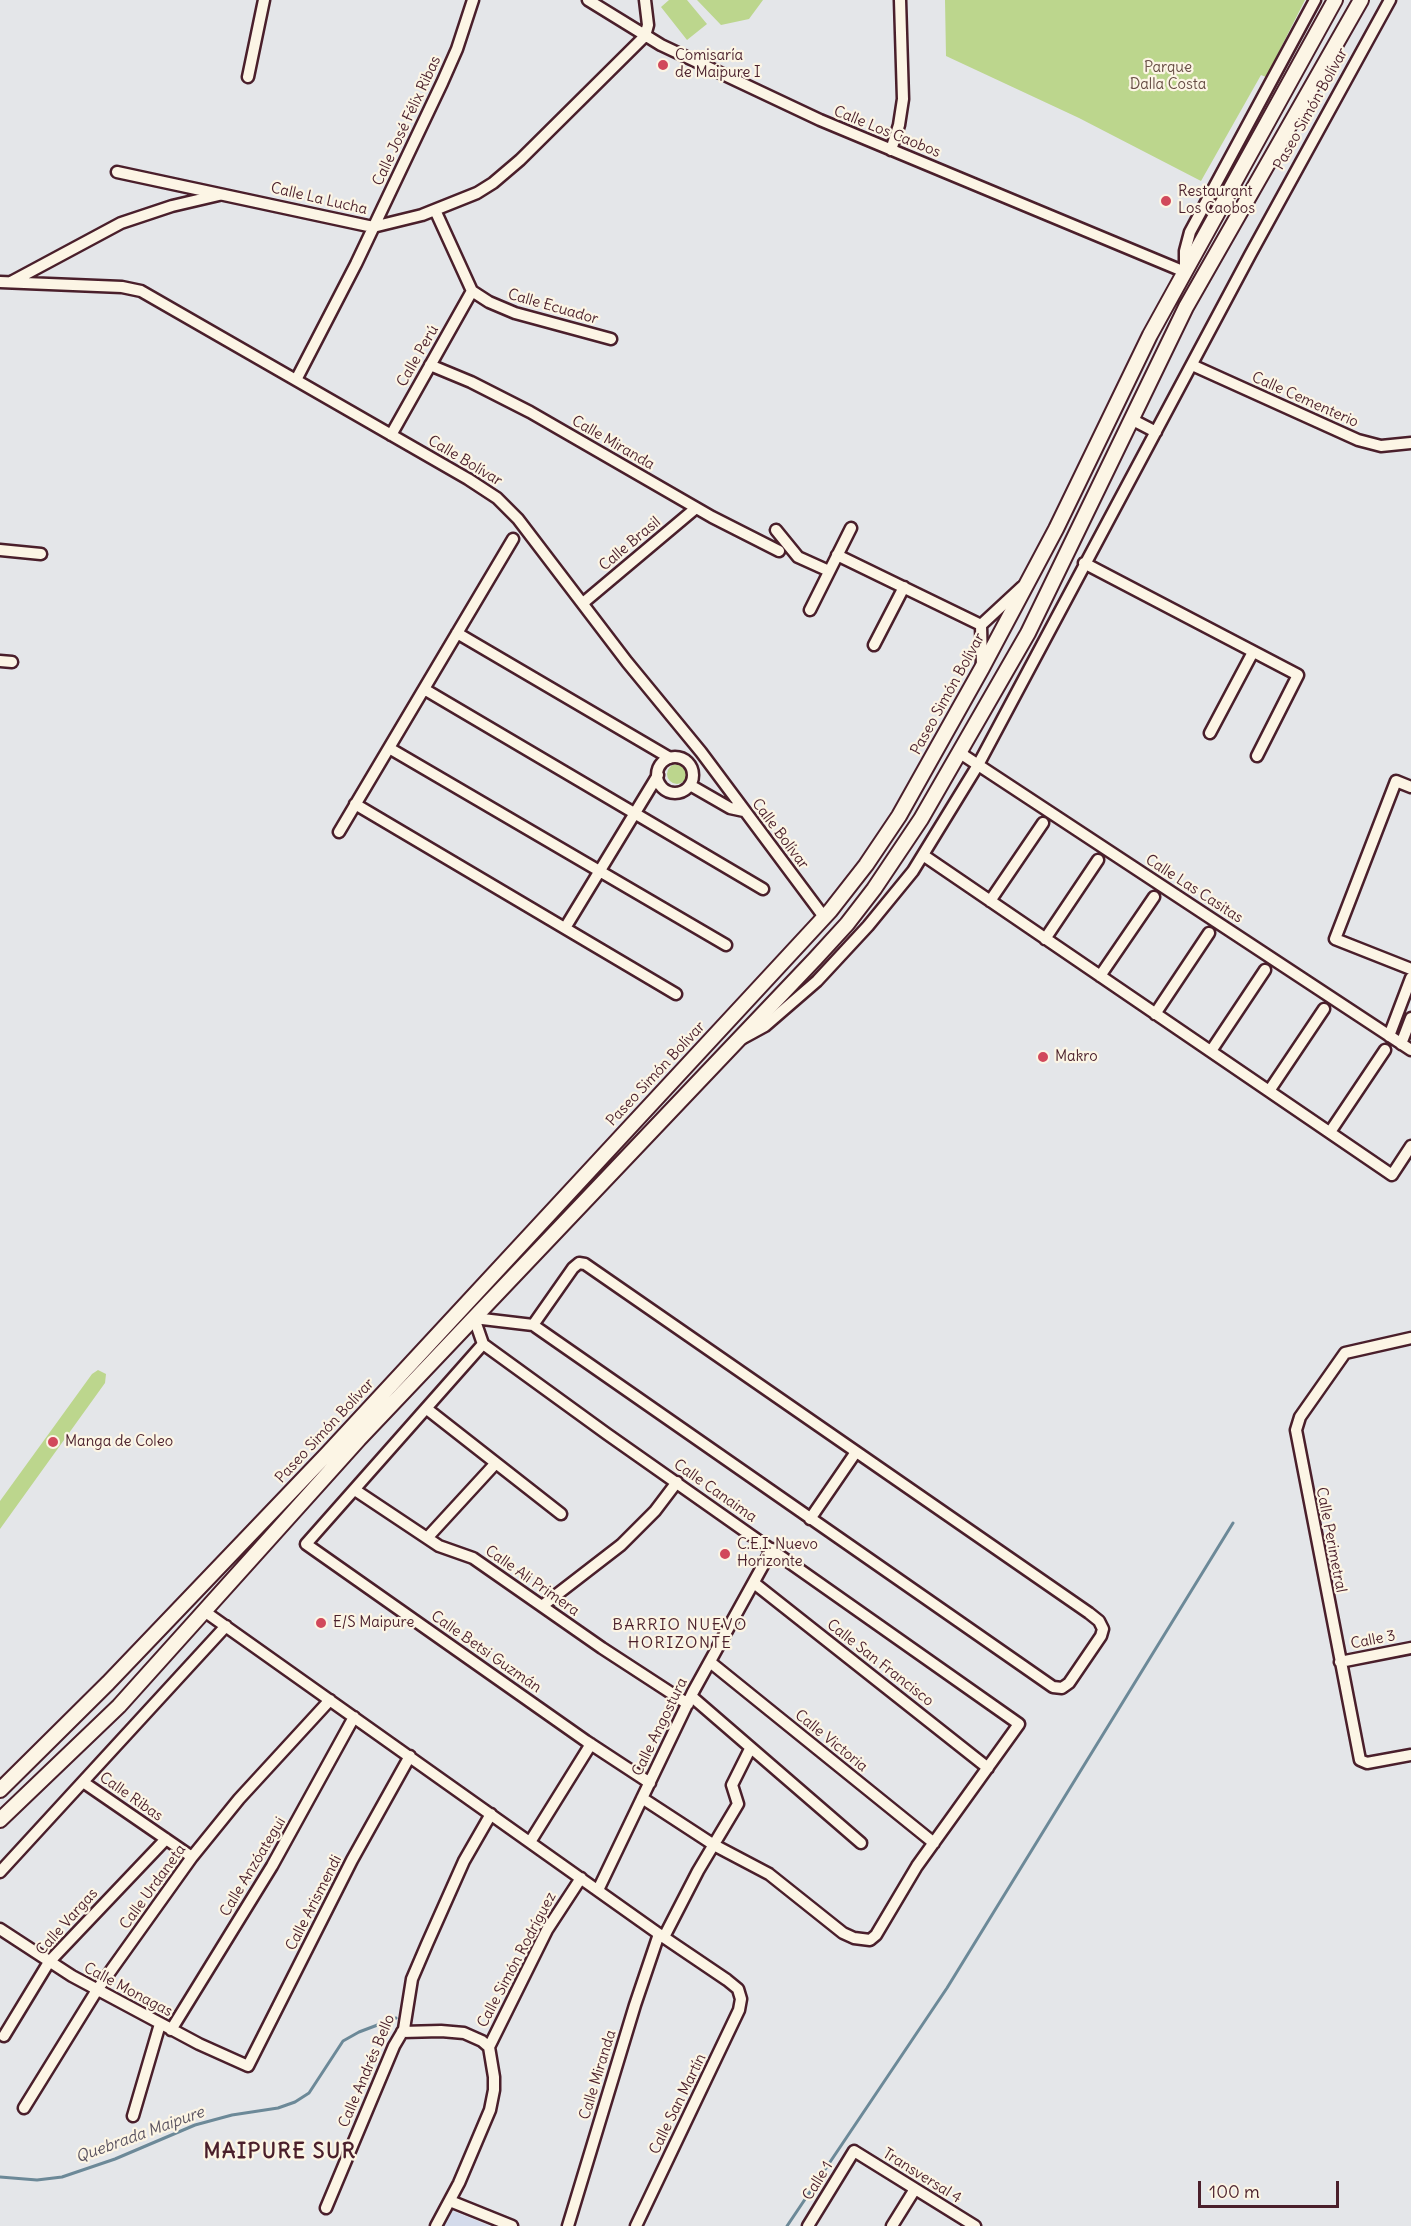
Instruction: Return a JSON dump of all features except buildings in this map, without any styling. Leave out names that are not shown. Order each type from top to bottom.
[{"type":"main road","name":"Paseo Simón Bolívar","points":[[0,1790],[195,1593],[463,1307],[824,917],[866,865],[883,841],[982,668],[1029,581],[1150,335],[1335,0]]},
{"type":"main road","name":"Paseo Simón Bolívar","points":[[0,1820],[119,1706],[359,1439],[738,1041],[838,934],[874,889],[903,848],[1028,633],[1168,342],[1362,0]]},
{"type":"main road","points":[[1185,272],[1202,279]]},
{"type":"main road","points":[[824,917],[838,934]]},
{"type":"main road","points":[[463,1307],[474,1318]]},
{"type":"street","points":[[248,77],[264,0]]},
{"type":"street","name":"Calle José Félix Ribas","points":[[296,381],[374,227],[442,83],[457,49],[473,0]]},
{"type":"street","name":"Calle Los Caobos","points":[[588,0],[645,36],[692,61],[820,120],[1185,272]]},
{"type":"street","points":[[645,0],[648,25],[645,36]]},
{"type":"street","points":[[891,150],[899,125],[903,99],[900,0]]},
{"type":"street","name":"Paseo Simón Bolívar","points":[[1185,272],[1187,240],[1196,220],[1315,0]]},
{"type":"street","name":"Paseo Simón Bolívar","points":[[738,1041],[765,1026],[817,981],[868,926],[913,871],[978,765],[1084,563],[1390,0]]},
{"type":"street","name":"Calle La Lucha","points":[[5,282],[121,224],[172,206],[223,194],[374,227],[435,210],[477,193],[506,174],[645,36]]},
{"type":"street","points":[[117,172],[223,194]]},
{"type":"street","points":[[435,210],[472,291]]},
{"type":"street","name":"Calle Bolívar","points":[[5,282],[122,287],[141,291],[486,490],[508,507],[824,917]]},
{"type":"street","name":"Calle Ecuador","points":[[472,291],[489,303],[516,313],[611,339]]},
{"type":"street","name":"Calle Perú","points":[[391,435],[472,291]]},
{"type":"street","name":"Calle Miranda","points":[[430,365],[471,382],[530,412],[696,508],[779,551]]},
{"type":"street","name":"Calle Cementerio","points":[[1192,365],[1358,440],[1382,446],[1411,443]]},
{"type":"street","points":[[1131,419],[1156,432]]},
{"type":"street","name":"Calle Brasil","points":[[583,603],[696,508]]},
{"type":"street","points":[[810,610],[851,528]]},
{"type":"street","points":[[776,530],[798,557],[829,571]]},
{"type":"street","points":[[339,832],[513,539]]},
{"type":"street","points":[[0,550],[41,554]]},
{"type":"street","points":[[837,555],[981,625]]},
{"type":"street","points":[[1084,563],[1298,675],[1257,756]]},
{"type":"street","points":[[982,668],[981,625],[1029,581]]},
{"type":"street","points":[[874,645],[904,587]]},
{"type":"street","points":[[458,633],[670,758]]},
{"type":"street","points":[[1210,733],[1253,652]]},
{"type":"street","points":[[0,661],[12,662]]},
{"type":"street","points":[[424,690],[763,889]]},
{"type":"street","points":[[389,748],[726,945]]},
{"type":"street","name":"Calle Las Casitas","points":[[960,753],[1406,1047]]},
{"type":"street","points":[[565,928],[658,775],[662,762],[679,757],[690,765],[693,774],[690,785],[681,792],[671,792],[660,784],[658,775]]},
{"type":"street","points":[[1411,787],[1396,781],[1335,939],[1411,969]]},
{"type":"street","points":[[690,785],[730,808],[744,811]]},
{"type":"street","points":[[355,804],[676,994]]},
{"type":"street","points":[[990,901],[1043,823]]},
{"type":"street","points":[[923,855],[1392,1175],[1411,1146]]},
{"type":"street","points":[[1045,939],[1098,860]]},
{"type":"street","points":[[1100,976],[1154,897]]},
{"type":"street","points":[[1155,1014],[1209,933]]},
{"type":"street","points":[[1211,1051],[1265,970]]},
{"type":"street","points":[[1389,1036],[1408,993],[1411,978]]},
{"type":"street","points":[[1269,1091],[1324,1009]]},
{"type":"street","points":[[1406,1047],[1411,1018]]},
{"type":"street","points":[[1330,1132],[1385,1050]]},
{"type":"street","points":[[355,1490],[483,1344],[474,1318],[533,1325],[1053,1687],[1066,1686],[1103,1632],[1098,1621],[585,1264],[579,1263],[573,1268],[533,1325]]},
{"type":"street","name":"Calle Perimetral","points":[[1411,1338],[1345,1353],[1300,1417],[1297,1425],[1298,1446],[1361,1761],[1367,1763],[1411,1755]]},
{"type":"street","name":"Calle Canaima","points":[[483,1344],[1019,1724],[988,1768]]},
{"type":"street","points":[[426,1409],[561,1514]]},
{"type":"street","points":[[810,1519],[856,1452]]},
{"type":"street","points":[[428,1538],[495,1464]]},
{"type":"street","points":[[542,1606],[633,1534],[655,1511],[677,1482]]},
{"type":"street","name":"Calle Ali Primera","points":[[355,1490],[445,1549],[473,1558],[602,1648],[690,1700],[861,1843]]},
{"type":"street","name":"Calle Betsi Guzmán","points":[[355,1490],[306,1544],[650,1783]]},
{"type":"street","name":"Calle Angostura","points":[[598,1890],[690,1700],[772,1549]]},
{"type":"street","name":"Calle San Francisco","points":[[754,1583],[988,1768]]},
{"type":"street","points":[[204,1611],[662,1935]]},
{"type":"street","points":[[0,1872],[226,1626]]},
{"type":"street","name":"Calle 3","points":[[1340,1662],[1411,1648]]},
{"type":"street","name":"Calle Victoria","points":[[710,1662],[934,1844]]},
{"type":"street","name":"Calle Urdaneta","points":[[24,2108],[97,1990],[192,1857],[239,1799],[330,1700]]},
{"type":"street","name":"Calle Anzóategui","points":[[171,2030],[272,1866],[354,1717]]},
{"type":"street","points":[[530,1842],[591,1744]]},
{"type":"street","name":"Calle Miranda","points":[[568,2226],[634,2005],[662,1935],[738,1804],[732,1785],[750,1749]]},
{"type":"street","name":"Calle Arismendi","points":[[248,2066],[352,1860],[410,1756]]},
{"type":"street","points":[[642,1798],[714,1845],[770,1874],[843,1933],[870,1940],[876,1935],[908,1880],[988,1768]]},
{"type":"street","name":"Calle Ribas","points":[[83,1782],[192,1857]]},
{"type":"street","name":"Calle Andrés Bello","points":[[326,2208],[406,2022],[410,1987],[416,1970],[459,1872],[491,1814]]},
{"type":"street","name":"Calle Vargas","points":[[4,2036],[49,1962],[166,1839]]},
{"type":"street","name":"Calle Simón Rodríguez","points":[[436,2226],[483,2129],[491,2104],[494,2077],[489,2047],[547,1930],[581,1878]]},
{"type":"street","name":"Calle Monagas","points":[[0,1929],[49,1962],[97,1990],[171,2030],[248,2066]]},
{"type":"street","name":"Calle San Martín","points":[[636,2226],[739,2010],[740,1994],[735,1985],[662,1935]]},
{"type":"street","points":[[134,2116],[160,2024]]},
{"type":"street","points":[[402,2032],[441,2031],[464,2034],[482,2041],[489,2047]]},
{"type":"street","name":"Transversal 4","points":[[854,2151],[975,2226]]},
{"type":"street","name":"Calle 1","points":[[808,2226],[854,2151]]},
{"type":"street","points":[[892,2226],[915,2189]]},
{"type":"street","points":[[450,2200],[512,2226]]},
{"type":"shaded area","points":[[453,2211],[490,2226],[443,2226]]},
{"type":"green space","points":[[669,0],[687,0],[707,24],[687,40],[661,7]]},
{"type":"green space","points":[[697,0],[763,0],[749,19],[721,25]]},
{"type":"green space","name":"Parque Dalla Costa","points":[[945,0],[1305,0],[1266,77],[1261,75],[1201,181],[1079,118],[946,56]]},
{"type":"green space","points":[[677,764],[684,767],[687,774],[684,781],[677,784],[670,781],[667,774],[670,767]]},
{"type":"green space","name":"Manga de Coleo","points":[[98,1370],[106,1374],[105,1383],[0,1529],[0,1501],[92,1374]]},
{"type":"waterway","points":[[787,2226],[947,1988],[1233,1523]]},
{"type":"waterway","name":"Quebrada Maipure","points":[[0,2177],[37,2180],[62,2177],[115,2159],[195,2125],[232,2115],[278,2108],[295,2102],[309,2093],[343,2041],[359,2032],[396,2018]]},
{"type":"place","name":"Comisaría de Maipure I","points":[[663,65]]},
{"type":"place","name":"Restaurant Los Caobos","points":[[1166,201]]},
{"type":"place","name":"Makro","points":[[1043,1057]]},
{"type":"place","name":"Manga de Coleo","points":[[53,1442]]},
{"type":"place","name":"C.E.I. Nuevo Horizonte","points":[[725,1554]]},
{"type":"place","name":"E/S Maipure","points":[[321,1623]]},
{"type":"district","name":"BARRIO NUEVO HORIZONTE","points":[[680,1634]]},
{"type":"district","name":"MAIPURE SUR","points":[[280,2152]]}]
